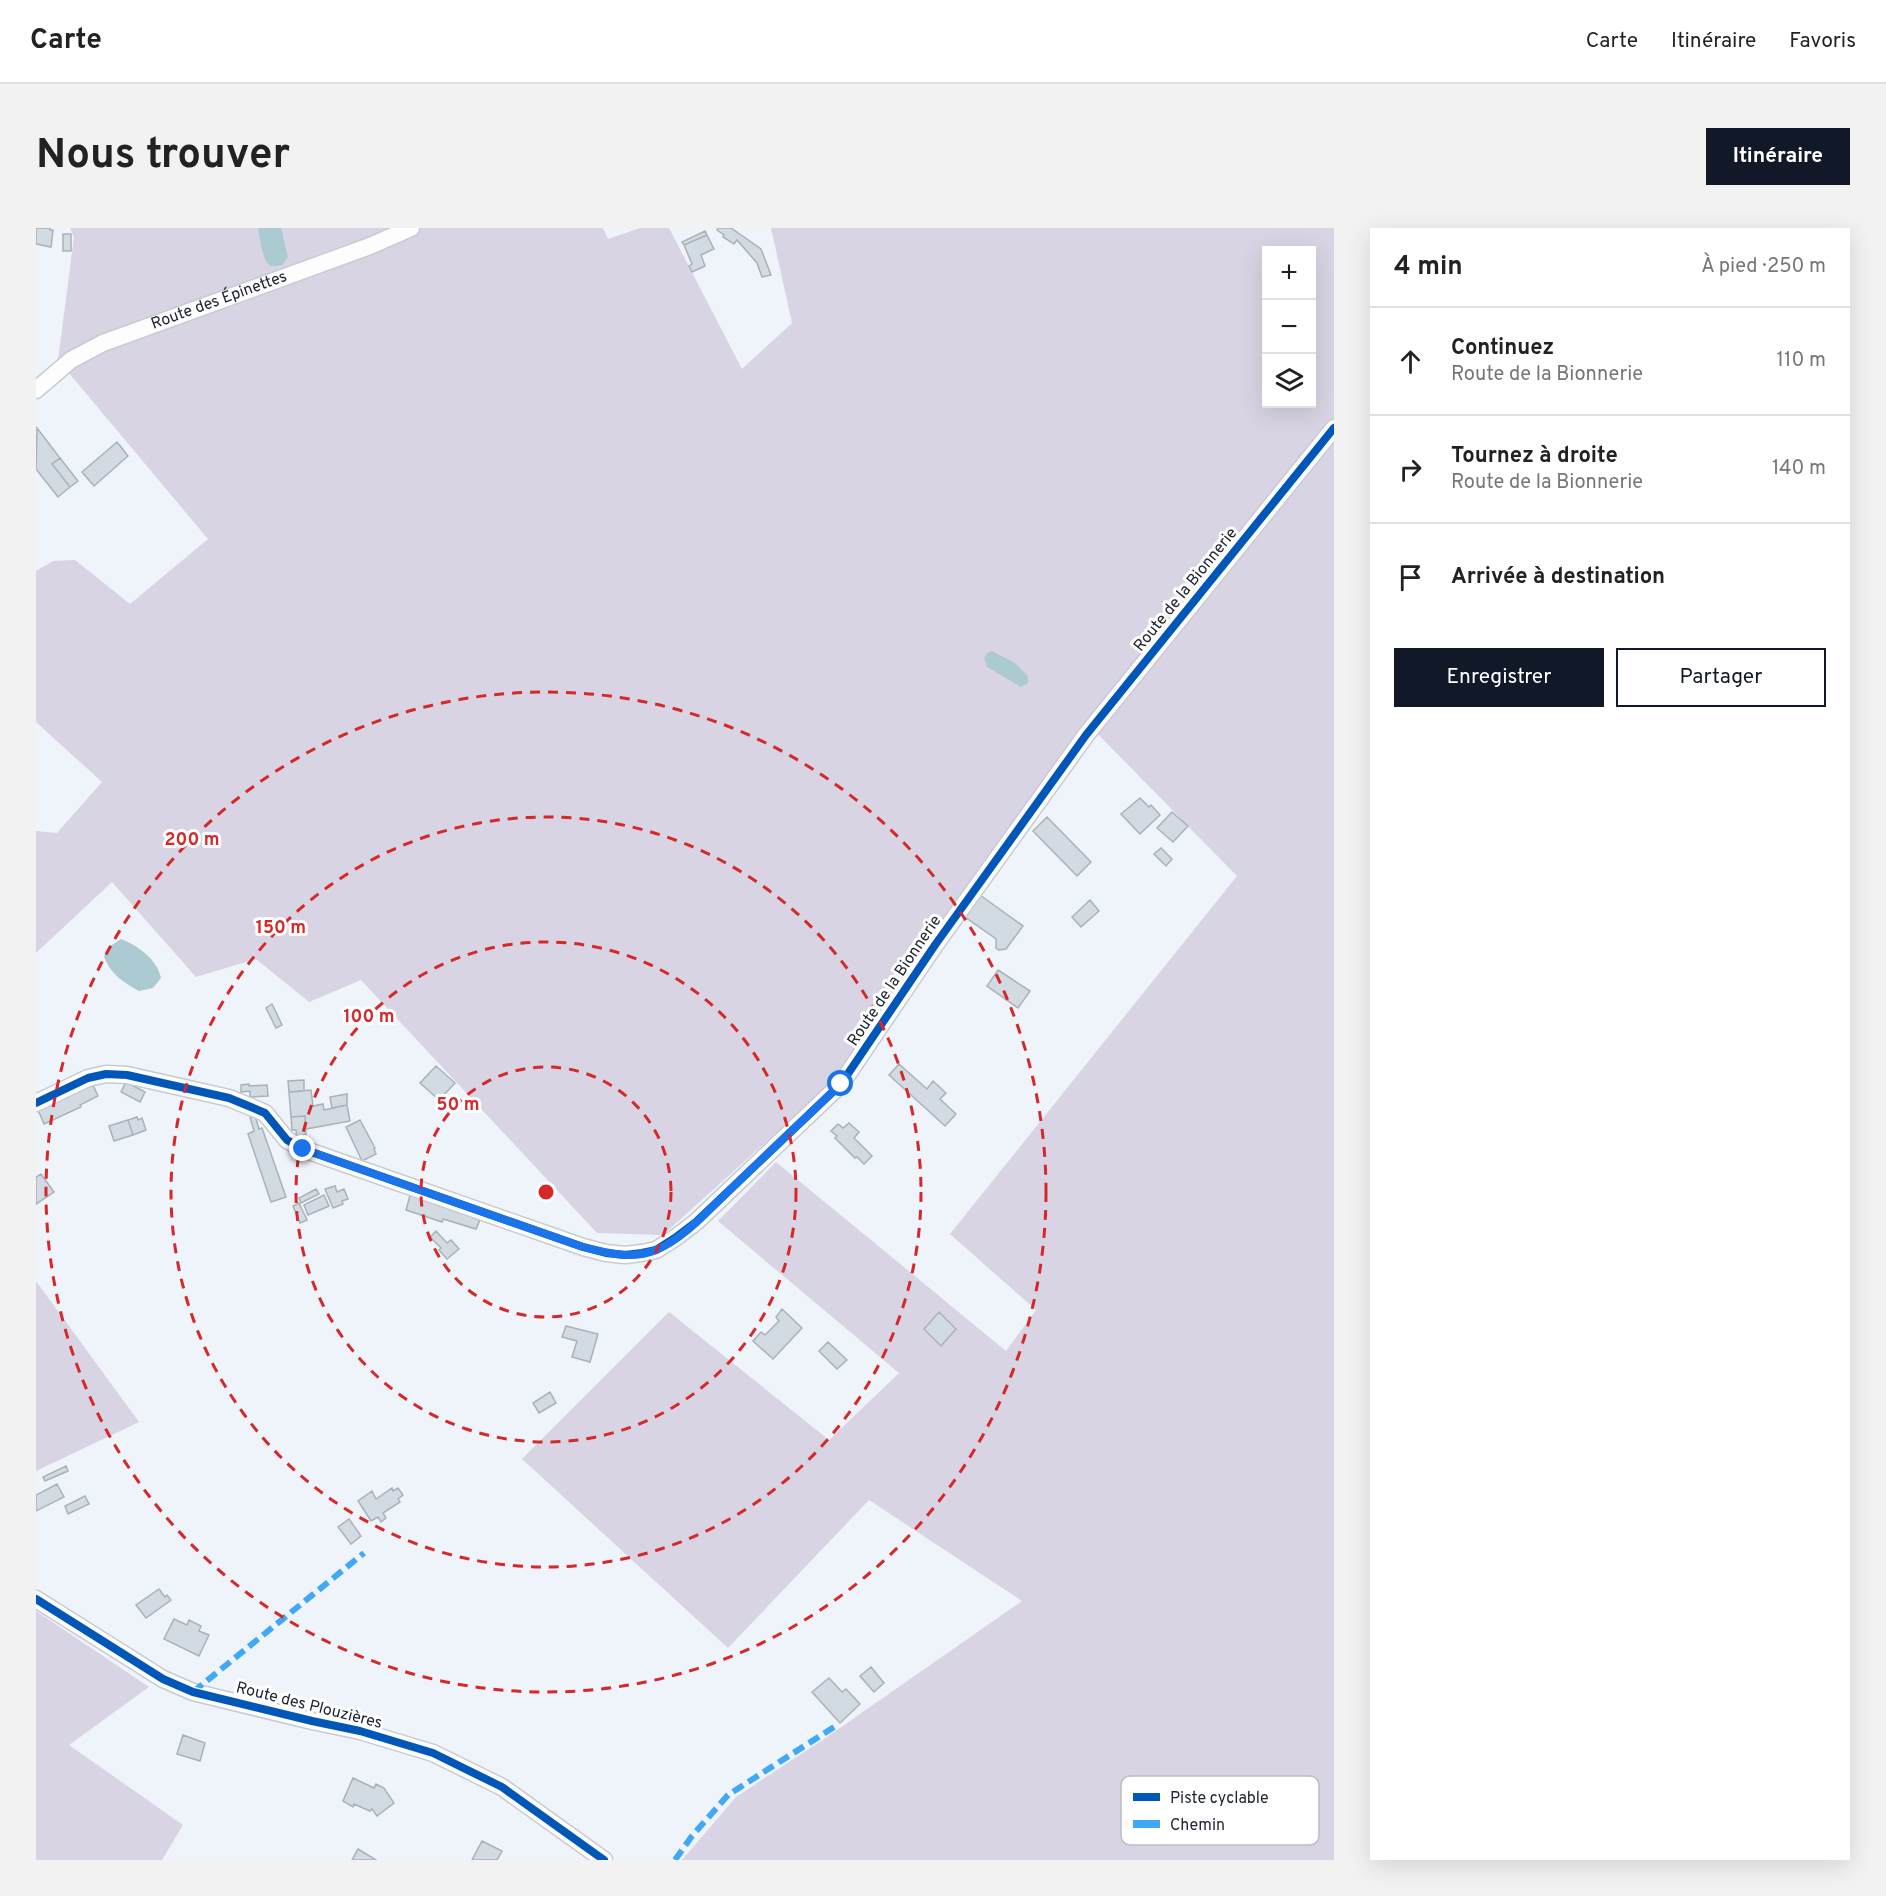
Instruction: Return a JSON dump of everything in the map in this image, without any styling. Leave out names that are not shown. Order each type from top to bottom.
[{"type":"street","name":"Route des Épinettes","points":[[36,390],[71,360],[103,343],[370,246],[411,228]]},
{"type":"street","name":"Route de la Bionnerie","points":[[36,1103],[88,1078],[106,1074],[127,1075],[217,1096],[265,1113],[287,1140],[303,1149],[583,1247],[625,1255],[656,1250],[696,1222],[841,1084],[935,945],[1086,735],[1334,428]]},
{"type":"street","name":"Route des Plouzières","points":[[36,1599],[164,1679],[193,1692],[360,1731],[433,1753],[502,1787],[604,1860]]},
{"type":"shaded area","points":[[70,228],[603,228],[608,239],[640,228],[669,228],[742,369],[792,323],[771,228],[1334,228],[1334,1860],[682,1860],[736,1797],[827,1737],[1022,1601],[869,1500],[728,1648],[522,1459],[669,1312],[829,1440],[899,1373],[718,1221],[776,1162],[1006,1351],[1036,1310],[950,1234],[1237,876],[1088,724],[849,1067],[663,1235],[597,1233],[361,980],[309,1002],[256,959],[196,977],[112,882],[36,953],[36,831],[57,833],[102,782],[36,722],[36,571],[53,561],[75,560],[130,604],[208,539],[58,360],[74,237]]},
{"type":"shaded area","points":[[36,1281],[139,1422],[36,1471]]},
{"type":"shaded area","points":[[36,1611],[149,1687],[69,1745],[183,1825],[162,1860],[36,1860]]},
{"type":"water","points":[[258,228],[281,228],[288,257],[282,265],[272,266],[266,260]]},
{"type":"water","points":[[992,651],[1015,663],[1028,676],[1028,683],[1021,687],[987,667],[984,658]]},
{"type":"water","points":[[121,939],[140,949],[156,965],[161,978],[153,988],[139,991],[113,973],[104,956],[112,945]]},
{"type":"building","points":[[36,228],[53,230],[51,247],[36,244]]},
{"type":"building","points":[[718,228],[731,228],[761,249],[771,275],[762,277],[757,263],[737,240],[734,244],[723,237],[724,235],[717,230]]},
{"type":"building","points":[[705,231],[707,235],[684,245],[682,242]]},
{"type":"building","points":[[63,234],[71,234],[71,251],[63,251]]},
{"type":"building","points":[[707,235],[714,249],[701,255],[705,266],[692,272],[689,266],[692,264],[684,245]]},
{"type":"building","points":[[37,428],[60,458],[52,464],[70,487],[58,497],[36,469]]},
{"type":"building","points":[[117,442],[128,456],[94,486],[82,472]]},
{"type":"building","points":[[60,458],[78,481],[70,487],[52,464]]},
{"type":"building","points":[[1140,798],[1160,815],[1140,834],[1121,814]]},
{"type":"building","points":[[1172,812],[1188,826],[1173,842],[1157,828]]},
{"type":"building","points":[[1047,817],[1091,862],[1077,876],[1033,831]]},
{"type":"building","points":[[1161,848],[1172,859],[1166,866],[1154,854]]},
{"type":"building","points":[[980,895],[1023,926],[1006,949],[996,948],[996,939],[965,917]]},
{"type":"building","points":[[1090,900],[1099,911],[1081,927],[1072,917]]},
{"type":"building","points":[[998,970],[1030,991],[1018,1008],[987,986]]},
{"type":"building","points":[[272,1004],[282,1025],[276,1028],[266,1008]]},
{"type":"building","points":[[899,1064],[927,1089],[933,1081],[946,1093],[940,1099],[956,1114],[945,1126],[889,1075]]},
{"type":"building","points":[[436,1066],[455,1083],[439,1100],[420,1083]]},
{"type":"building","points":[[304,1080],[304,1091],[289,1092],[288,1081]]},
{"type":"building","points":[[126,1082],[145,1092],[140,1102],[121,1092]]},
{"type":"building","points":[[249,1084],[249,1086],[267,1085],[268,1096],[250,1097],[250,1091],[241,1092],[241,1085]]},
{"type":"building","points":[[93,1085],[98,1096],[80,1105],[81,1107],[44,1124],[38,1110]]},
{"type":"building","points":[[311,1090],[313,1106],[323,1104],[324,1110],[347,1105],[350,1121],[306,1129],[305,1116],[291,1117],[289,1092]]},
{"type":"building","points":[[347,1094],[347,1105],[332,1108],[330,1097]]},
{"type":"building","points":[[255,1115],[259,1129],[262,1128],[286,1197],[271,1202],[248,1134],[254,1131],[250,1117]]},
{"type":"building","points":[[305,1116],[304,1141],[297,1142],[296,1130],[292,1130],[291,1117]]},
{"type":"building","points":[[137,1117],[138,1120],[142,1118],[146,1130],[133,1135],[128,1120]]},
{"type":"building","points":[[128,1120],[133,1135],[114,1141],[109,1126]]},
{"type":"building","points":[[360,1120],[376,1154],[362,1161],[346,1127]]},
{"type":"building","points":[[849,1123],[859,1132],[854,1138],[872,1156],[864,1164],[835,1138],[837,1136],[831,1131],[838,1124],[843,1128]]},
{"type":"building","points":[[41,1174],[54,1192],[36,1204],[36,1177]]},
{"type":"building","points":[[335,1186],[337,1192],[344,1189],[348,1199],[333,1208],[325,1189]]},
{"type":"building","points":[[316,1189],[319,1194],[301,1203],[299,1198]]},
{"type":"building","points":[[411,1192],[482,1215],[476,1229],[443,1219],[442,1222],[406,1210]]},
{"type":"building","points":[[324,1195],[329,1206],[308,1215],[304,1205]]},
{"type":"building","points":[[299,1203],[307,1220],[300,1223],[293,1206]]},
{"type":"building","points":[[436,1231],[447,1243],[451,1240],[459,1249],[447,1259],[439,1250],[441,1248],[430,1237]]},
{"type":"building","points":[[782,1309],[802,1328],[773,1359],[753,1341],[761,1332],[765,1335],[779,1321],[776,1317]]},
{"type":"building","points":[[939,1312],[956,1329],[941,1346],[924,1329]]},
{"type":"building","points":[[566,1326],[598,1334],[590,1362],[572,1357],[577,1341],[562,1337]]},
{"type":"building","points":[[828,1342],[847,1360],[837,1369],[819,1351]]},
{"type":"building","points":[[550,1392],[556,1403],[539,1413],[533,1403]]},
{"type":"building","points":[[66,1466],[68,1471],[45,1481],[43,1477]]},
{"type":"building","points":[[57,1484],[64,1497],[36,1511],[36,1495]]},
{"type":"building","points":[[392,1488],[393,1491],[398,1488],[403,1495],[398,1499],[400,1502],[383,1513],[386,1518],[381,1522],[378,1517],[371,1521],[358,1501],[372,1491],[376,1499]]},
{"type":"building","points":[[85,1496],[89,1504],[68,1514],[65,1506]]},
{"type":"building","points":[[349,1519],[361,1536],[351,1544],[338,1527]]},
{"type":"building","points":[[159,1589],[165,1597],[167,1595],[171,1600],[146,1618],[136,1605]]},
{"type":"building","points":[[174,1619],[187,1625],[189,1620],[201,1626],[199,1631],[209,1635],[199,1656],[164,1639]]},
{"type":"building","points":[[871,1667],[884,1683],[874,1692],[860,1676]]},
{"type":"building","points":[[829,1678],[842,1692],[846,1689],[860,1704],[840,1723],[812,1692]]},
{"type":"building","points":[[183,1735],[205,1743],[200,1761],[177,1754]]},
{"type":"building","points":[[353,1778],[374,1788],[376,1784],[384,1788],[394,1803],[377,1816],[372,1809],[370,1811],[354,1804],[353,1807],[343,1801]]},
{"type":"building","points":[[482,1841],[502,1851],[497,1860],[472,1860]]},
{"type":"building","points":[[358,1849],[376,1860],[352,1860]]},
{"type":"marked path","points":[[193,1692],[364,1553]]},
{"type":"marked path","points":[[675,1860],[692,1836],[728,1795],[834,1727]]},
{"type":"cycle path","points":[[36,1103],[88,1078],[106,1074],[127,1075],[229,1098],[265,1113],[287,1140],[303,1149],[583,1247],[625,1255],[656,1250],[696,1222],[841,1084],[935,945],[1086,735],[1334,428]]},
{"type":"cycle path","points":[[36,1599],[163,1679],[193,1692],[360,1731],[433,1753],[502,1787],[604,1860]]},
{"type":"route","points":[[303,1149],[583,1247],[625,1255],[642,1253],[656,1250],[696,1222],[841,1084]]}]
